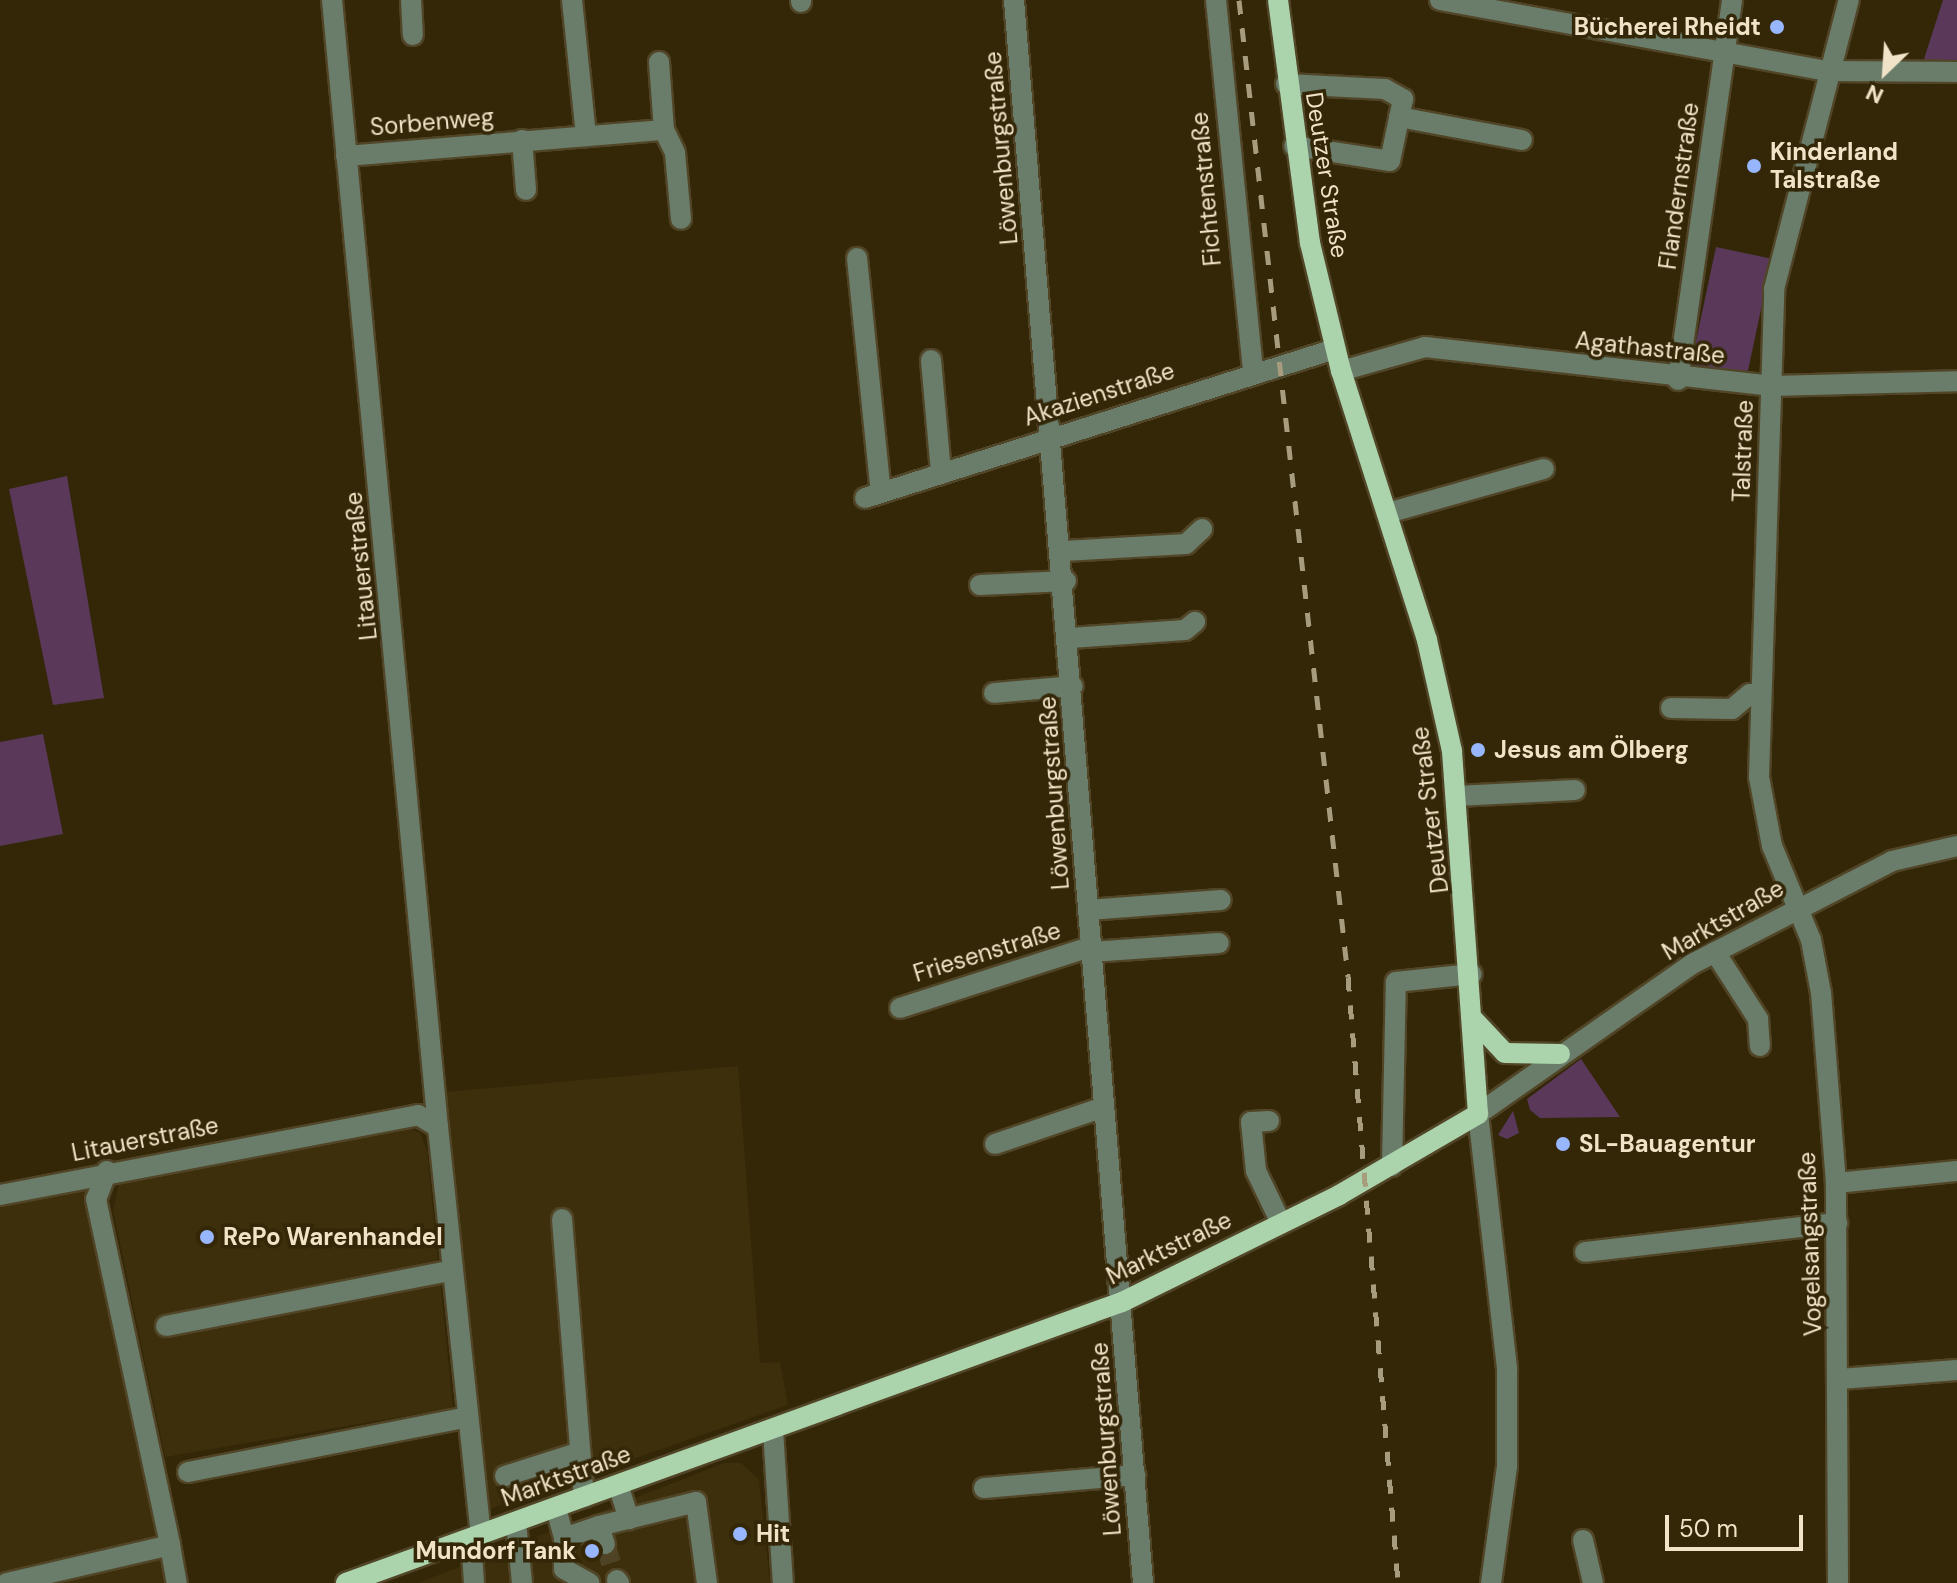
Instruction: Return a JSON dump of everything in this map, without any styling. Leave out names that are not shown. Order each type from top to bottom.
[{"type":"main road","name":"Deutzer Straße","points":[[1278,0],[1294,146],[1335,349],[1434,666],[1457,796],[1472,974],[1478,1114]]},
{"type":"main road","points":[[1474,1020],[1505,1053],[1560,1054]]},
{"type":"main road","name":"Marktstraße","points":[[346,1583],[1122,1302],[1392,1166],[1478,1114]]},
{"type":"street","name":"Litauerstraße","points":[[332,0],[468,1417],[476,1536],[474,1583]]},
{"type":"street","points":[[411,0],[413,35]]},
{"type":"street","points":[[572,0],[586,136]]},
{"type":"street","name":"Löwenburgstraße","points":[[1014,0],[1064,551],[1101,1108],[1122,1302],[1143,1583]]},
{"type":"street","name":"Fichtenstraße","points":[[1216,0],[1253,372]]},
{"type":"street","points":[[1440,0],[1724,56],[1826,71],[1957,72]]},
{"type":"street","name":"Flandernstraße","points":[[1678,380],[1732,0]]},
{"type":"street","name":"Talstraße","points":[[1796,908],[1760,791],[1774,289],[1826,71],[1849,0]]},
{"type":"street","points":[[659,62],[664,130],[675,153],[681,219]]},
{"type":"street","points":[[1286,84],[1402,92],[1390,161],[1294,146]]},
{"type":"street","points":[[1399,117],[1522,140]]},
{"type":"street","name":"Sorbenweg","points":[[346,156],[664,130]]},
{"type":"street","name":"Sorbenweg","points":[[522,140],[526,190]]},
{"type":"street","name":"Akazienstraße","points":[[857,258],[873,496],[1053,435],[1335,349]]},
{"type":"street","name":"Agathastraße","points":[[1341,371],[1425,347],[1678,380],[1771,386],[1957,381]]},
{"type":"street","points":[[931,360],[941,473]]},
{"type":"street","points":[[1388,513],[1544,469]]},
{"type":"street","points":[[1064,551],[1186,544],[1202,529]]},
{"type":"street","points":[[980,585],[1066,581]]},
{"type":"street","points":[[1070,638],[1185,630],[1195,622]]},
{"type":"street","points":[[994,693],[1073,686]]},
{"type":"street","points":[[1671,708],[1732,709],[1750,694],[1761,695]]},
{"type":"street","points":[[1457,796],[1575,790]]},
{"type":"street","name":"Marktstraße","points":[[1478,1114],[1560,1054],[1715,952],[1892,861],[1957,846]]},
{"type":"street","points":[[1087,904],[1219,895]]},
{"type":"street","name":"Vogelsangstraße","points":[[1796,908],[1821,993],[1836,1183],[1840,1379],[1838,1583]]},
{"type":"street","name":"Friesenstraße","points":[[900,1008],[1090,950],[1219,943]]},
{"type":"street","points":[[1715,952],[1758,1019],[1760,1046]]},
{"type":"street","points":[[1392,1166],[1396,982],[1472,974]]},
{"type":"street","points":[[995,1144],[1101,1108]]},
{"type":"street","name":"Deutzer Straße","points":[[1478,1114],[1507,1368],[1507,1466],[1491,1583]]},
{"type":"street","name":"Litauerstraße","points":[[0,1195],[107,1171],[418,1115],[438,1127]]},
{"type":"street","points":[[1269,1121],[1251,1122],[1256,1171],[1281,1223]]},
{"type":"street","points":[[107,1171],[96,1199],[177,1583]]},
{"type":"street","points":[[1836,1183],[1957,1171]]},
{"type":"street","points":[[562,1219],[584,1497]]},
{"type":"street","points":[[1585,1252],[1837,1223]]},
{"type":"street","points":[[166,1326],[453,1270]]},
{"type":"street","points":[[1840,1379],[1957,1370]]},
{"type":"street","points":[[188,1472],[468,1417]]},
{"type":"street","points":[[773,1430],[783,1583]]},
{"type":"street","points":[[505,1476],[580,1452]]},
{"type":"street","points":[[984,1488],[1135,1475]]},
{"type":"street","points":[[618,1485],[629,1519]]},
{"type":"street","points":[[564,1538],[602,1535],[629,1519],[696,1502],[707,1583]]},
{"type":"street","points":[[556,1508],[564,1538],[564,1569],[589,1583]]},
{"type":"street","points":[[516,1522],[522,1583]]},
{"type":"street","points":[[1583,1540],[1593,1583]]},
{"type":"street","points":[[7,1583],[170,1545]]},
{"type":"shaded area","points":[[1943,0],[1957,0],[1957,60],[1923,62]]},
{"type":"shaded area","points":[[1716,247],[1772,259],[1746,378],[1691,366]]},
{"type":"shaded area","points":[[67,476],[104,698],[53,705],[9,489]]},
{"type":"shaded area","points":[[43,734],[63,834],[0,846],[0,742]]},
{"type":"shaded area","points":[[1581,1059],[1620,1117],[1540,1118],[1530,1110],[1527,1099]]},
{"type":"shaded area","points":[[738,1066],[760,1363],[780,1362],[788,1405],[484,1511],[445,1092]]},
{"type":"shaded area","points":[[1513,1111],[1519,1133],[1507,1139],[1498,1135]]},
{"type":"shaded area","points":[[404,1126],[420,1133],[427,1150],[453,1408],[165,1457],[113,1210],[119,1183],[135,1169]]},
{"type":"shaded area","points":[[100,1181],[169,1583],[0,1583],[0,1203]]},
{"type":"shaded area","points":[[724,1463],[741,1463],[759,1480],[770,1583],[418,1583]]},
{"type":"tunnel","points":[[605,1544],[617,1580]]},
{"type":"railway","points":[[1239,0],[1348,977],[1398,1583]]},
{"type":"place","name":"Bücherei Rheidt","points":[[1777,27]]},
{"type":"place","name":"Kinderland Talstraße","points":[[1754,166]]},
{"type":"place","name":"Jesus am Ölberg","points":[[1478,750]]},
{"type":"place","name":"SL-Bauagentur","points":[[1563,1144]]},
{"type":"place","name":"RePo Warenhandel","points":[[207,1237]]},
{"type":"place","name":"Hit","points":[[740,1534]]},
{"type":"place","name":"Mundorf Tank","points":[[592,1551]]}]
